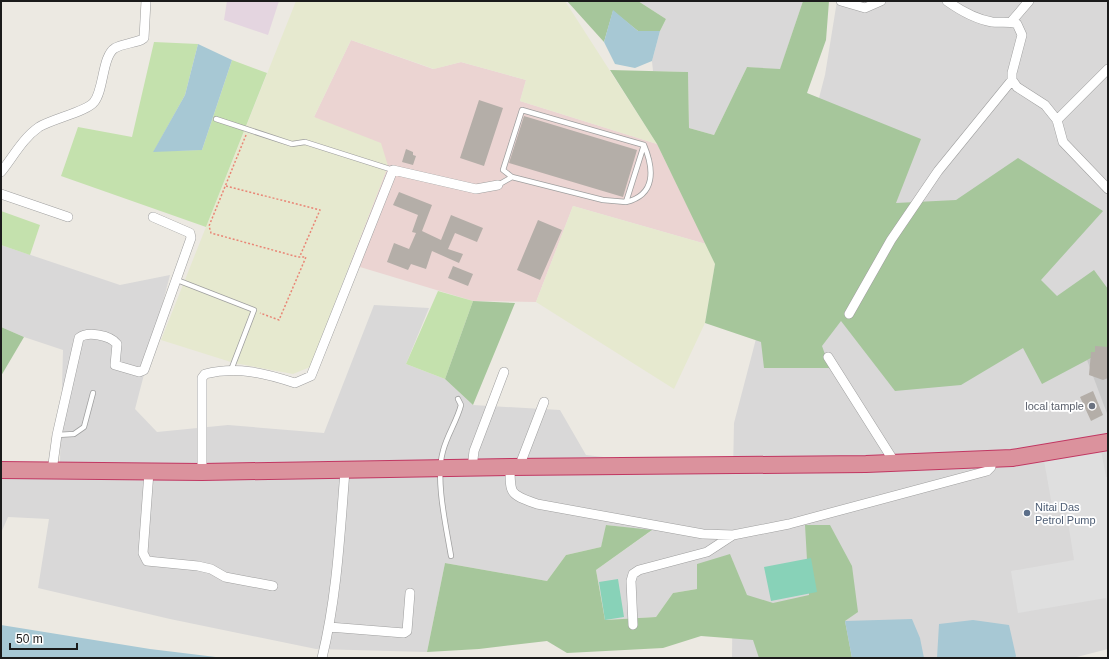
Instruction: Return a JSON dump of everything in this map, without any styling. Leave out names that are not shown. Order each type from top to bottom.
[{"type":"highway","points":[[1,470],[149,472],[345,471],[514,467],[895,463],[991,460],[1059,452],[1108,442]]},
{"type":"street","points":[[1,172],[30,135],[38,128],[52,120],[87,108],[94,102],[110,52],[118,47],[144,38],[146,1]]},
{"type":"street","points":[[841,1],[865,8],[881,1]]},
{"type":"street","points":[[947,1],[974,17],[992,22],[1011,22],[1017,24],[1022,35],[1012,74],[1012,80],[1016,87],[1045,105],[1057,120],[1063,142],[1108,189]]},
{"type":"street","points":[[1011,22],[1029,1]]},
{"type":"street","points":[[1057,120],[1108,69]]},
{"type":"street","points":[[849,314],[891,240],[938,171],[1012,80]]},
{"type":"street","points":[[202,472],[202,378],[205,374],[231,370],[264,373],[295,383],[311,376],[393,170],[476,189],[498,185]]},
{"type":"street","points":[[1,194],[68,217]]},
{"type":"street","points":[[52,471],[57,435],[79,338],[83,335],[90,335],[111,339],[117,344],[115,365],[142,372],[177,280],[191,235],[153,217]]},
{"type":"street","points":[[828,357],[895,463]]},
{"type":"street","points":[[472,468],[474,451],[504,372]]},
{"type":"street","points":[[544,402],[514,467],[510,488],[513,494],[537,504],[703,534],[733,535],[789,524],[986,471],[991,467],[991,460]]},
{"type":"street","points":[[322,658],[329,627],[340,542],[345,471]]},
{"type":"street","points":[[149,472],[143,553],[147,561],[198,566],[211,569],[225,577],[273,586]]},
{"type":"street","points":[[633,625],[631,580],[633,574],[639,570],[707,552],[733,535]]},
{"type":"street","points":[[329,627],[404,633],[407,631],[409,624],[410,593]]},
{"type":"lane","points":[[522,110],[644,145],[652,170],[646,192],[638,200],[626,202],[603,200],[512,177],[503,170],[522,110]]},
{"type":"lane","points":[[216,118],[292,144],[306,142],[393,170]]},
{"type":"lane","points":[[626,202],[644,145]]},
{"type":"lane","points":[[498,185],[512,177]]},
{"type":"lane","points":[[177,280],[254,310],[231,370]]},
{"type":"lane","points":[[57,435],[74,434],[84,427],[92,393]]},
{"type":"lane","points":[[451,556],[440,469],[443,450],[458,417],[461,405],[458,399]]},
{"type":"path","points":[[249,130],[209,226],[211,233],[306,257],[279,320],[254,310]]},
{"type":"path","points":[[226,185],[320,210],[300,256]]},
{"type":"shaded area","points":[[227,1],[279,1],[268,35],[224,20]]},
{"type":"shaded area","points":[[638,1],[803,1],[780,70],[747,67],[714,135],[689,128],[688,72],[653,71],[652,61],[660,31],[666,19]]},
{"type":"shaded area","points":[[837,1],[1108,1],[1108,649],[1073,658],[732,658],[733,560],[697,589],[673,593],[656,617],[605,620],[596,570],[651,531],[607,525],[601,547],[566,555],[547,581],[445,563],[427,652],[316,649],[170,619],[38,588],[49,519],[8,517],[1,533],[1,477],[52,477],[60,461],[63,350],[24,337],[1,327],[1,245],[120,285],[170,275],[135,409],[157,432],[228,425],[324,433],[374,305],[429,308],[406,364],[445,379],[473,405],[560,410],[586,455],[733,472],[734,423],[825,75]]},
{"type":"shaded area","points":[[351,40],[433,69],[461,62],[526,80],[520,101],[657,144],[706,244],[573,206],[536,302],[473,301],[350,264],[388,166],[314,117]]},
{"type":"shaded area","points":[[1108,352],[1108,416],[1087,360]]},
{"type":"shaded area","points":[[1100,445],[1106,477],[1108,477],[1108,611],[1106,598],[1018,613],[1011,571],[1074,560],[1066,509],[1053,511],[1043,455]]},
{"type":"green space","points":[[296,1],[565,1],[657,144],[520,101],[526,80],[461,62],[434,69],[351,40],[314,117],[381,143],[388,166],[310,367],[293,374],[234,363],[161,340]]},
{"type":"green space","points":[[567,1],[638,1],[666,19],[660,31],[638,31],[613,11],[604,42]]},
{"type":"green space","points":[[803,1],[829,1],[826,40],[807,93],[921,139],[896,203],[956,200],[1018,158],[1103,211],[1041,280],[1057,296],[1094,270],[1108,289],[1108,349],[1042,384],[1023,348],[961,385],[895,391],[841,321],[822,346],[830,368],[764,368],[761,342],[705,323],[715,264],[657,144],[610,70],[688,72],[689,128],[714,135],[747,67],[780,69]]},
{"type":"green space","points":[[154,42],[198,44],[185,95],[154,151],[202,150],[232,60],[267,73],[206,227],[61,176],[78,127],[132,137]]},
{"type":"green space","points":[[573,206],[706,244],[715,264],[705,323],[674,389],[536,302]]},
{"type":"green space","points":[[1,211],[40,225],[30,255],[1,245]]},
{"type":"green space","points":[[438,291],[473,301],[445,379],[406,364]]},
{"type":"green space","points":[[473,301],[515,303],[473,405],[445,379]]},
{"type":"green space","points":[[1,327],[24,337],[1,376]]},
{"type":"green space","points":[[606,525],[652,530],[596,570],[605,620],[656,617],[673,593],[697,589],[697,564],[730,554],[747,595],[773,603],[809,595],[805,525],[830,525],[852,566],[858,612],[845,621],[852,658],[759,658],[753,640],[701,636],[663,648],[567,653],[547,641],[479,649],[427,652],[445,563],[547,581],[566,555],[601,547]]},
{"type":"green space","points":[[811,558],[817,592],[771,601],[764,567]]},
{"type":"green space","points":[[618,579],[624,617],[605,620],[599,582]]},
{"type":"water","points":[[613,10],[638,31],[660,31],[652,61],[635,68],[615,64],[604,42]]},
{"type":"water","points":[[198,44],[232,60],[202,150],[153,152],[185,95]]},
{"type":"water","points":[[912,619],[920,638],[924,658],[852,658],[845,621]]},
{"type":"water","points":[[973,620],[1009,625],[1016,656],[1015,658],[937,658],[939,624]]},
{"type":"water","points":[[1,625],[150,649],[224,658],[1,658]]},
{"type":"building","points":[[479,100],[503,108],[484,166],[460,158]]},
{"type":"building","points":[[524,116],[637,150],[623,197],[509,163]]},
{"type":"building","points":[[406,149],[413,152],[413,155],[416,156],[413,165],[402,162]]},
{"type":"building","points":[[399,192],[432,205],[422,231],[441,240],[451,215],[483,228],[477,242],[455,233],[448,249],[463,254],[459,263],[432,251],[426,269],[411,264],[408,270],[387,262],[394,243],[409,249],[416,233],[412,232],[418,215],[393,205]]},
{"type":"building","points":[[538,220],[562,230],[540,280],[517,270]]},
{"type":"building","points":[[453,266],[473,274],[468,286],[448,278]]},
{"type":"building","points":[[1095,346],[1108,347],[1108,378],[1103,380],[1089,375],[1091,352],[1095,352]]},
{"type":"building","name":"local tample","points":[[1093,391],[1103,415],[1091,421],[1080,397]]},
{"type":"place","name":"local tample","points":[[1092,406]]},
{"type":"place","name":"Nitai Das Petrol Pump","points":[[1027,513]]}]
